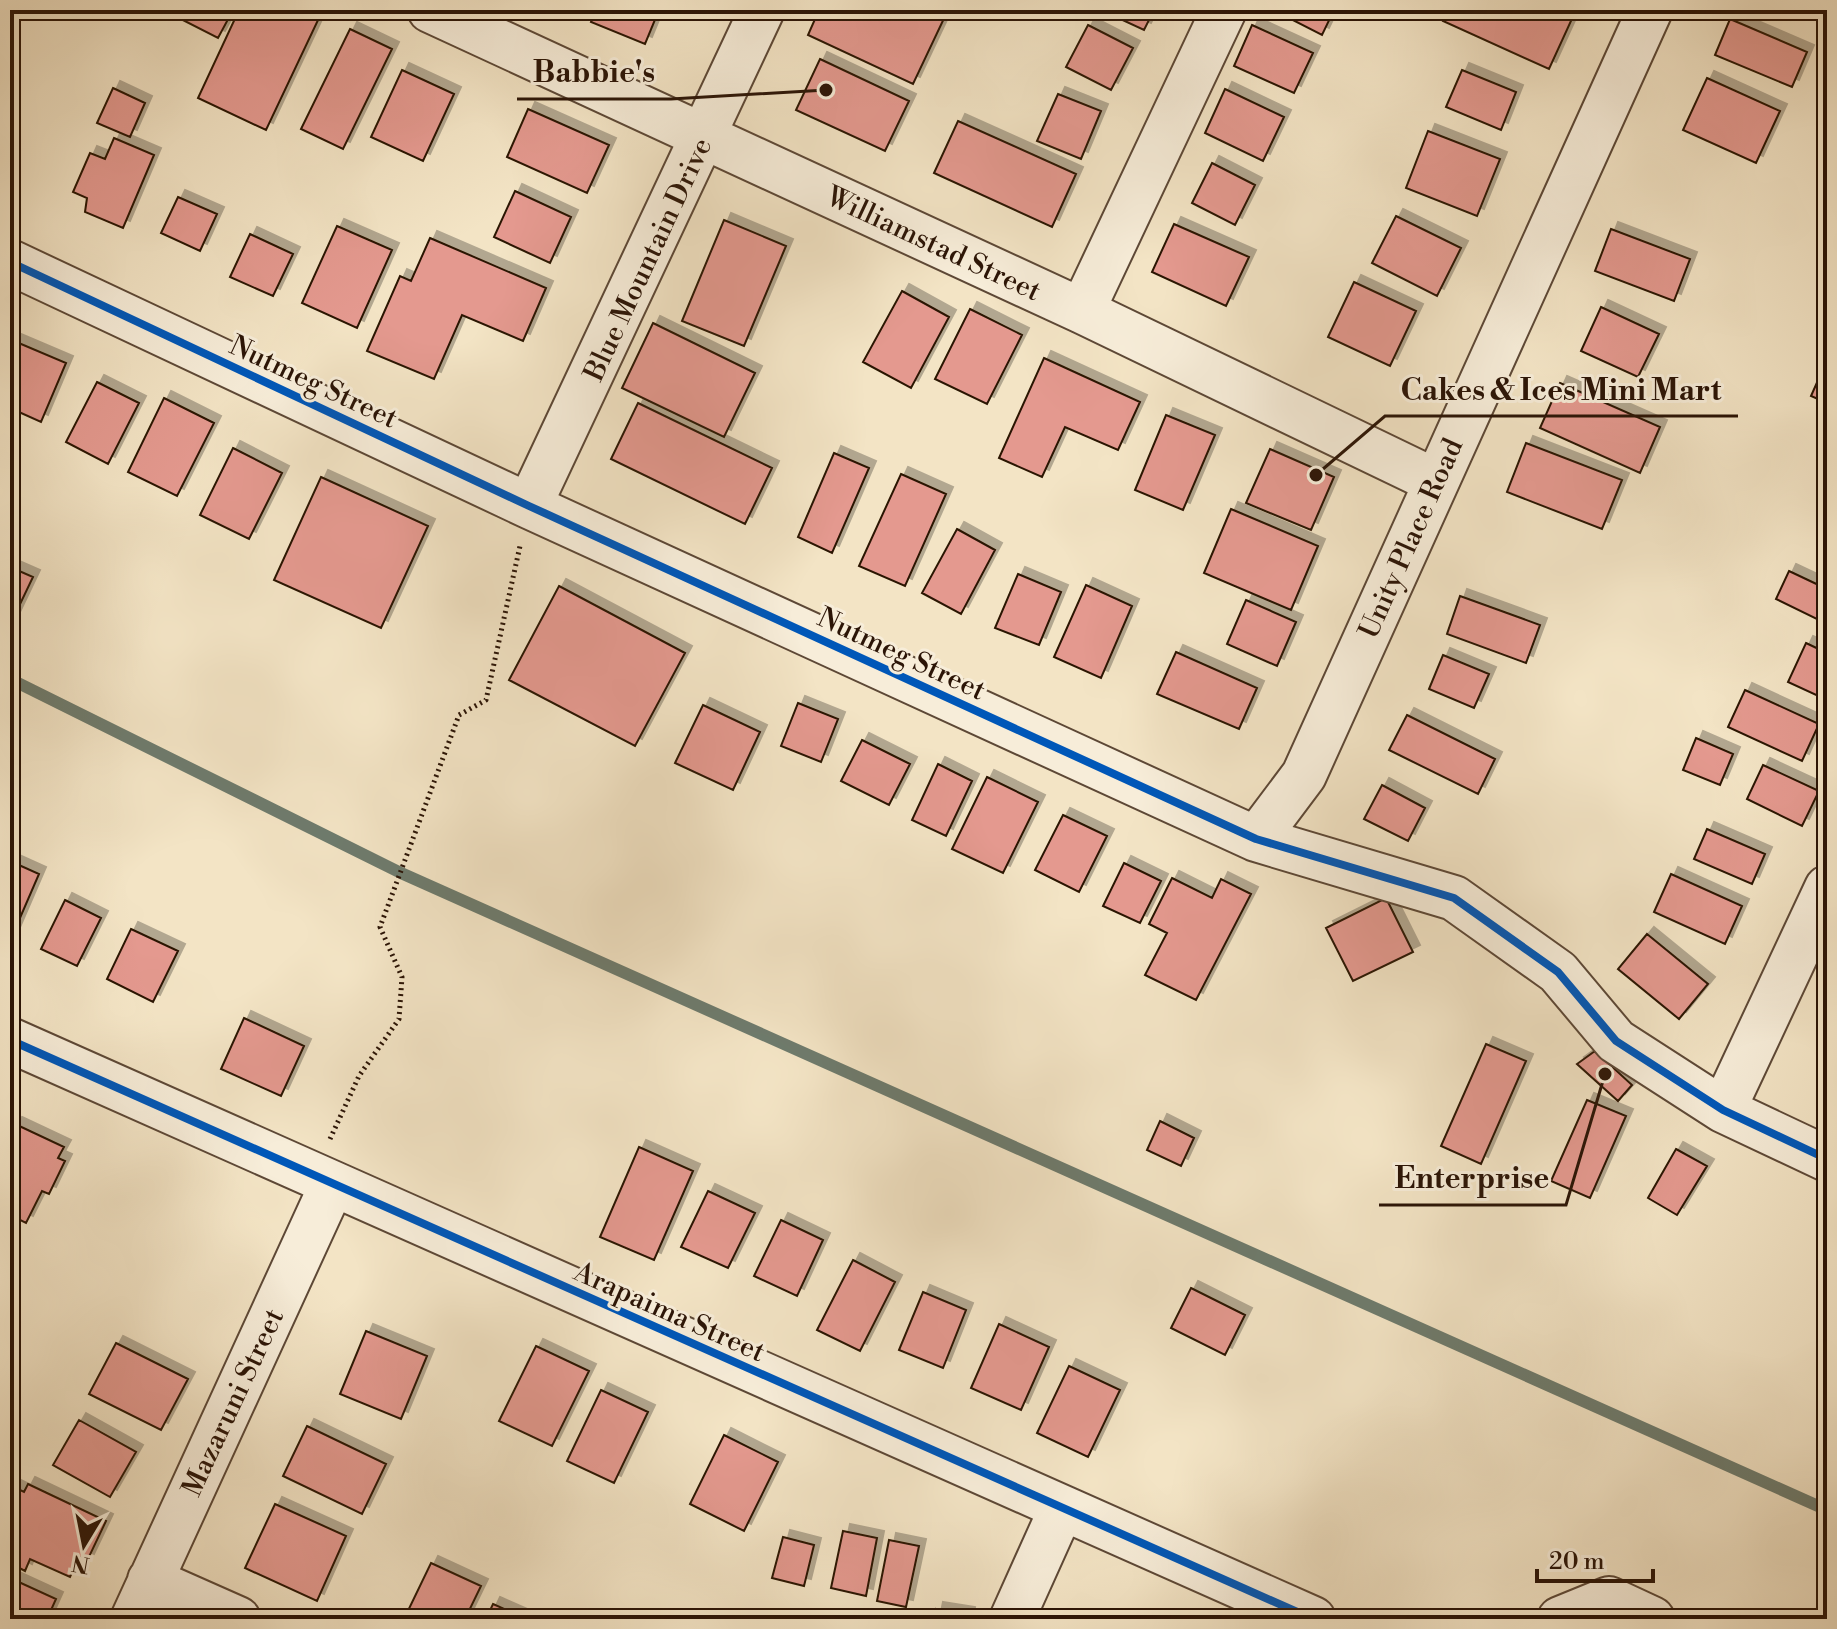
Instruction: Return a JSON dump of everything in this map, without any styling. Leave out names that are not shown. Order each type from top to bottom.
[{"type":"street","name":"Williamstad Street","points":[[430,10],[1082,311],[1435,481]]},
{"type":"street","name":"Blue Mountain Drive","points":[[529,506],[762,10]]},
{"type":"street","points":[[1082,311],[1224,10]]},
{"type":"street","name":"Unity Place Road","points":[[1256,839],[1304,775],[1650,10]]},
{"type":"street","name":"Nutmeg Street","points":[[10,262],[529,506],[1256,839],[1454,898],[1558,972],[1616,1041],[1733,1115],[1827,1159]]},
{"type":"street","points":[[1733,1115],[1827,888]]},
{"type":"street","name":"Arapaima Street","points":[[10,1040],[1061,1510],[1313,1619]]},
{"type":"street","name":"Mazaruni Street","points":[[142,1600],[325,1181]]},
{"type":"street","points":[[1012,1619],[1061,1510]]},
{"type":"street","points":[[1560,1619],[1609,1599],[1652,1619]]},
{"type":"street","points":[[142,1600],[238,1619]]},
{"type":"path","points":[[325,1181],[337,1119],[359,1076],[399,1019],[402,977],[380,927],[459,715],[486,700],[529,506]]},
{"type":"building","points":[[173,10],[233,10],[218,38],[171,14]]},
{"type":"building","points":[[239,10],[301,10],[319,18],[266,130],[198,98]]},
{"type":"building","points":[[596,10],[659,10],[645,44],[591,22]]},
{"type":"building","points":[[819,10],[948,10],[913,84],[808,35]]},
{"type":"building","points":[[1101,10],[1154,10],[1144,30]]},
{"type":"building","points":[[1280,10],[1334,10],[1322,35],[1279,13]]},
{"type":"building","points":[[1448,10],[1576,10],[1549,69],[1443,21]]},
{"type":"building","points":[[1730,19],[1807,52],[1792,87],[1715,55]]},
{"type":"building","points":[[1088,25],[1133,48],[1111,90],[1066,67]]},
{"type":"building","points":[[1252,25],[1313,53],[1294,93],[1234,66]]},
{"type":"building","points":[[350,29],[392,49],[343,149],[301,129]]},
{"type":"building","points":[[820,59],[909,101],[885,151],[796,110]]},
{"type":"building","points":[[402,70],[454,94],[423,161],[371,137]]},
{"type":"building","points":[[1462,70],[1516,92],[1501,130],[1446,107]]},
{"type":"building","points":[[1707,78],[1780,111],[1756,163],[1683,130]]},
{"type":"building","points":[[113,88],[145,103],[130,137],[97,123]]},
{"type":"building","points":[[1225,89],[1284,117],[1263,161],[1205,133]]},
{"type":"building","points":[[1058,94],[1101,111],[1081,159],[1037,141]]},
{"type":"building","points":[[528,109],[609,145],[587,193],[507,157]]},
{"type":"building","points":[[958,121],[1076,174],[1052,227],[934,173]]},
{"type":"building","points":[[1428,131],[1500,159],[1477,216],[1406,188]]},
{"type":"building","points":[[114,138],[154,155],[123,228],[85,212],[87,198],[73,192],[90,153],[105,159]]},
{"type":"building","points":[[1212,163],[1255,185],[1235,225],[1192,203]]},
{"type":"building","points":[[515,191],[571,217],[550,263],[494,237]]},
{"type":"building","points":[[178,197],[217,214],[200,251],[161,233]]},
{"type":"building","points":[[1396,216],[1461,248],[1437,296],[1372,263]]},
{"type":"building","points":[[724,220],[786,246],[744,346],[682,321]]},
{"type":"building","points":[[1174,224],[1249,257],[1226,306],[1152,272]]},
{"type":"building","points":[[337,226],[392,250],[357,328],[302,303]]},
{"type":"building","points":[[1611,229],[1690,259],[1674,301],[1595,271]]},
{"type":"building","points":[[250,234],[293,254],[273,296],[230,277]]},
{"type":"building","points":[[430,238],[546,288],[523,341],[462,315],[434,379],[367,351],[400,276],[411,281]]},
{"type":"building","points":[[1354,282],[1416,311],[1390,366],[1328,337]]},
{"type":"building","points":[[902,291],[949,317],[911,388],[863,362]]},
{"type":"building","points":[[1601,307],[1659,334],[1638,377],[1581,351]]},
{"type":"building","points":[[970,309],[1022,335],[987,404],[935,379]]},
{"type":"building","points":[[653,323],[755,373],[724,437],[622,388]]},
{"type":"building","points":[[14,341],[66,363],[41,422],[10,408],[10,350]]},
{"type":"building","points":[[1044,358],[1140,402],[1118,450],[1065,427],[1042,477],[999,458]]},
{"type":"building","points":[[1827,360],[1827,403],[1811,396]]},
{"type":"building","points":[[97,382],[139,403],[108,464],[66,442]]},
{"type":"building","points":[[1560,383],[1660,427],[1640,473],[1540,428]]},
{"type":"building","points":[[164,398],[214,423],[177,496],[128,472]]},
{"type":"building","points":[[638,403],[772,468],[745,524],[611,459]]},
{"type":"building","points":[[1166,415],[1215,435],[1183,510],[1135,490]]},
{"type":"building","points":[[1526,443],[1622,480],[1602,529],[1507,492]]},
{"type":"building","points":[[233,448],[282,473],[249,539],[200,515]]},
{"type":"building","points":[[1270,449],[1334,477],[1311,530],[1246,503]]},
{"type":"building","points":[[834,453],[869,468],[832,553],[798,537]]},
{"type":"building","points":[[901,474],[946,494],[905,586],[859,566]]},
{"type":"building","points":[[321,477],[428,526],[381,628],[274,580]]},
{"type":"building","points":[[1231,509],[1318,546],[1291,610],[1204,573]]},
{"type":"building","points":[[957,529],[995,550],[961,614],[922,593]]},
{"type":"building","points":[[10,567],[33,577],[11,623],[10,622]]},
{"type":"building","points":[[1789,571],[1827,589],[1827,624],[1776,599]]},
{"type":"building","points":[[1018,574],[1061,592],[1039,645],[995,628]]},
{"type":"building","points":[[1086,585],[1132,606],[1101,678],[1054,657]]},
{"type":"building","points":[[559,586],[685,653],[635,746],[509,680]]},
{"type":"building","points":[[1460,596],[1540,625],[1526,663],[1447,634]]},
{"type":"building","points":[[1246,600],[1296,622],[1277,666],[1227,644]]},
{"type":"building","points":[[1806,643],[1827,653],[1827,700],[1788,682]]},
{"type":"building","points":[[1176,652],[1257,688],[1239,729],[1157,694]]},
{"type":"building","points":[[1443,655],[1489,674],[1474,708],[1429,689]]},
{"type":"building","points":[[1745,690],[1819,724],[1802,761],[1728,727]]},
{"type":"building","points":[[798,703],[838,719],[821,762],[781,746]]},
{"type":"building","points":[[703,705],[760,732],[733,790],[675,763]]},
{"type":"building","points":[[1407,715],[1495,759],[1478,794],[1389,750]]},
{"type":"building","points":[[1696,738],[1733,754],[1720,785],[1683,770]]},
{"type":"building","points":[[862,740],[910,764],[889,805],[841,781]]},
{"type":"building","points":[[938,764],[972,781],[946,836],[912,820]]},
{"type":"building","points":[[1763,765],[1819,791],[1802,826],[1747,799]]},
{"type":"building","points":[[987,777],[1038,802],[1003,873],[952,849]]},
{"type":"building","points":[[1382,785],[1425,808],[1408,841],[1364,819]]},
{"type":"building","points":[[1063,815],[1107,836],[1079,892],[1035,870]]},
{"type":"building","points":[[1707,829],[1765,854],[1752,884],[1694,859]]},
{"type":"building","points":[[10,861],[39,874],[10,941]]},
{"type":"building","points":[[1124,863],[1161,881],[1140,923],[1103,906]]},
{"type":"building","points":[[1671,874],[1742,906],[1725,944],[1654,912]]},
{"type":"building","points":[[1172,878],[1212,898],[1221,879],[1251,894],[1196,1000],[1145,975],[1167,933],[1149,924]]},
{"type":"building","points":[[1386,898],[1413,952],[1353,981],[1326,928]]},
{"type":"building","points":[[65,900],[101,918],[77,966],[41,949]]},
{"type":"building","points":[[131,929],[178,951],[153,1002],[107,979]]},
{"type":"building","points":[[1647,934],[1708,984],[1679,1019],[1618,969]]},
{"type":"building","points":[[244,1018],[304,1046],[281,1096],[221,1069]]},
{"type":"building","points":[[1486,1044],[1526,1061],[1481,1164],[1441,1146]]},
{"type":"building","points":[[1595,1051],[1632,1085],[1618,1101],[1577,1064]]},
{"type":"building","points":[[1587,1100],[1626,1116],[1590,1198],[1551,1181]]},
{"type":"building","points":[[1160,1121],[1194,1138],[1181,1166],[1147,1150]]},
{"type":"building","points":[[15,1124],[64,1147],[58,1158],[65,1161],[49,1194],[42,1191],[26,1223],[10,1215],[10,1134]]},
{"type":"building","points":[[639,1147],[693,1171],[654,1260],[600,1237]]},
{"type":"building","points":[[1676,1149],[1707,1166],[1677,1215],[1648,1198]]},
{"type":"building","points":[[708,1191],[755,1213],[728,1268],[681,1247]]},
{"type":"building","points":[[781,1220],[823,1240],[797,1296],[754,1276]]},
{"type":"building","points":[[853,1260],[895,1282],[860,1351],[817,1330]]},
{"type":"building","points":[[1191,1288],[1245,1315],[1225,1355],[1171,1328]]},
{"type":"building","points":[[923,1292],[966,1310],[943,1368],[899,1350]]},
{"type":"building","points":[[999,1324],[1049,1347],[1021,1410],[971,1388]]},
{"type":"building","points":[[366,1331],[427,1356],[401,1419],[340,1394]]},
{"type":"building","points":[[116,1343],[188,1379],[161,1430],[89,1394]]},
{"type":"building","points":[[536,1346],[589,1371],[552,1446],[499,1421]]},
{"type":"building","points":[[1069,1366],[1120,1390],[1088,1457],[1037,1433]]},
{"type":"building","points":[[601,1390],[648,1412],[614,1483],[567,1461]]},
{"type":"building","points":[[79,1420],[136,1452],[110,1497],[53,1465]]},
{"type":"building","points":[[307,1426],[386,1464],[362,1514],[283,1476]]},
{"type":"building","points":[[724,1435],[778,1462],[744,1531],[690,1504]]},
{"type":"building","points":[[28,1484],[106,1521],[87,1561],[79,1557],[70,1577],[30,1559],[25,1571],[10,1563],[10,1485],[24,1492]]},
{"type":"building","points":[[275,1504],[346,1536],[317,1601],[245,1568]]},
{"type":"building","points":[[843,1531],[877,1538],[866,1596],[831,1588]]},
{"type":"building","points":[[783,1537],[814,1545],[804,1586],[772,1578]]},
{"type":"building","points":[[889,1540],[919,1546],[906,1607],[877,1601]]},
{"type":"building","points":[[431,1563],[481,1586],[465,1619],[404,1619]]},
{"type":"building","points":[[10,1578],[56,1599],[47,1619],[10,1619]]},
{"type":"building","points":[[493,1604],[527,1619],[486,1619]]},
{"type":"building","points":[[936,1609],[968,1614],[967,1619],[934,1619]]},
{"type":"waterway","points":[[10,679],[401,873],[1827,1510]]},
{"type":"cycle path","points":[[10,262],[529,506],[1256,839],[1454,898],[1558,972],[1616,1041],[1723,1110],[1827,1159]]},
{"type":"cycle path","points":[[10,1040],[1313,1619]]},
{"type":"place","name":"Babbie's","points":[[826,90]]},
{"type":"place","name":"Cakes & Ices Mini Mart","points":[[1316,475]]},
{"type":"place","name":"Enterprise","points":[[1605,1074]]}]
